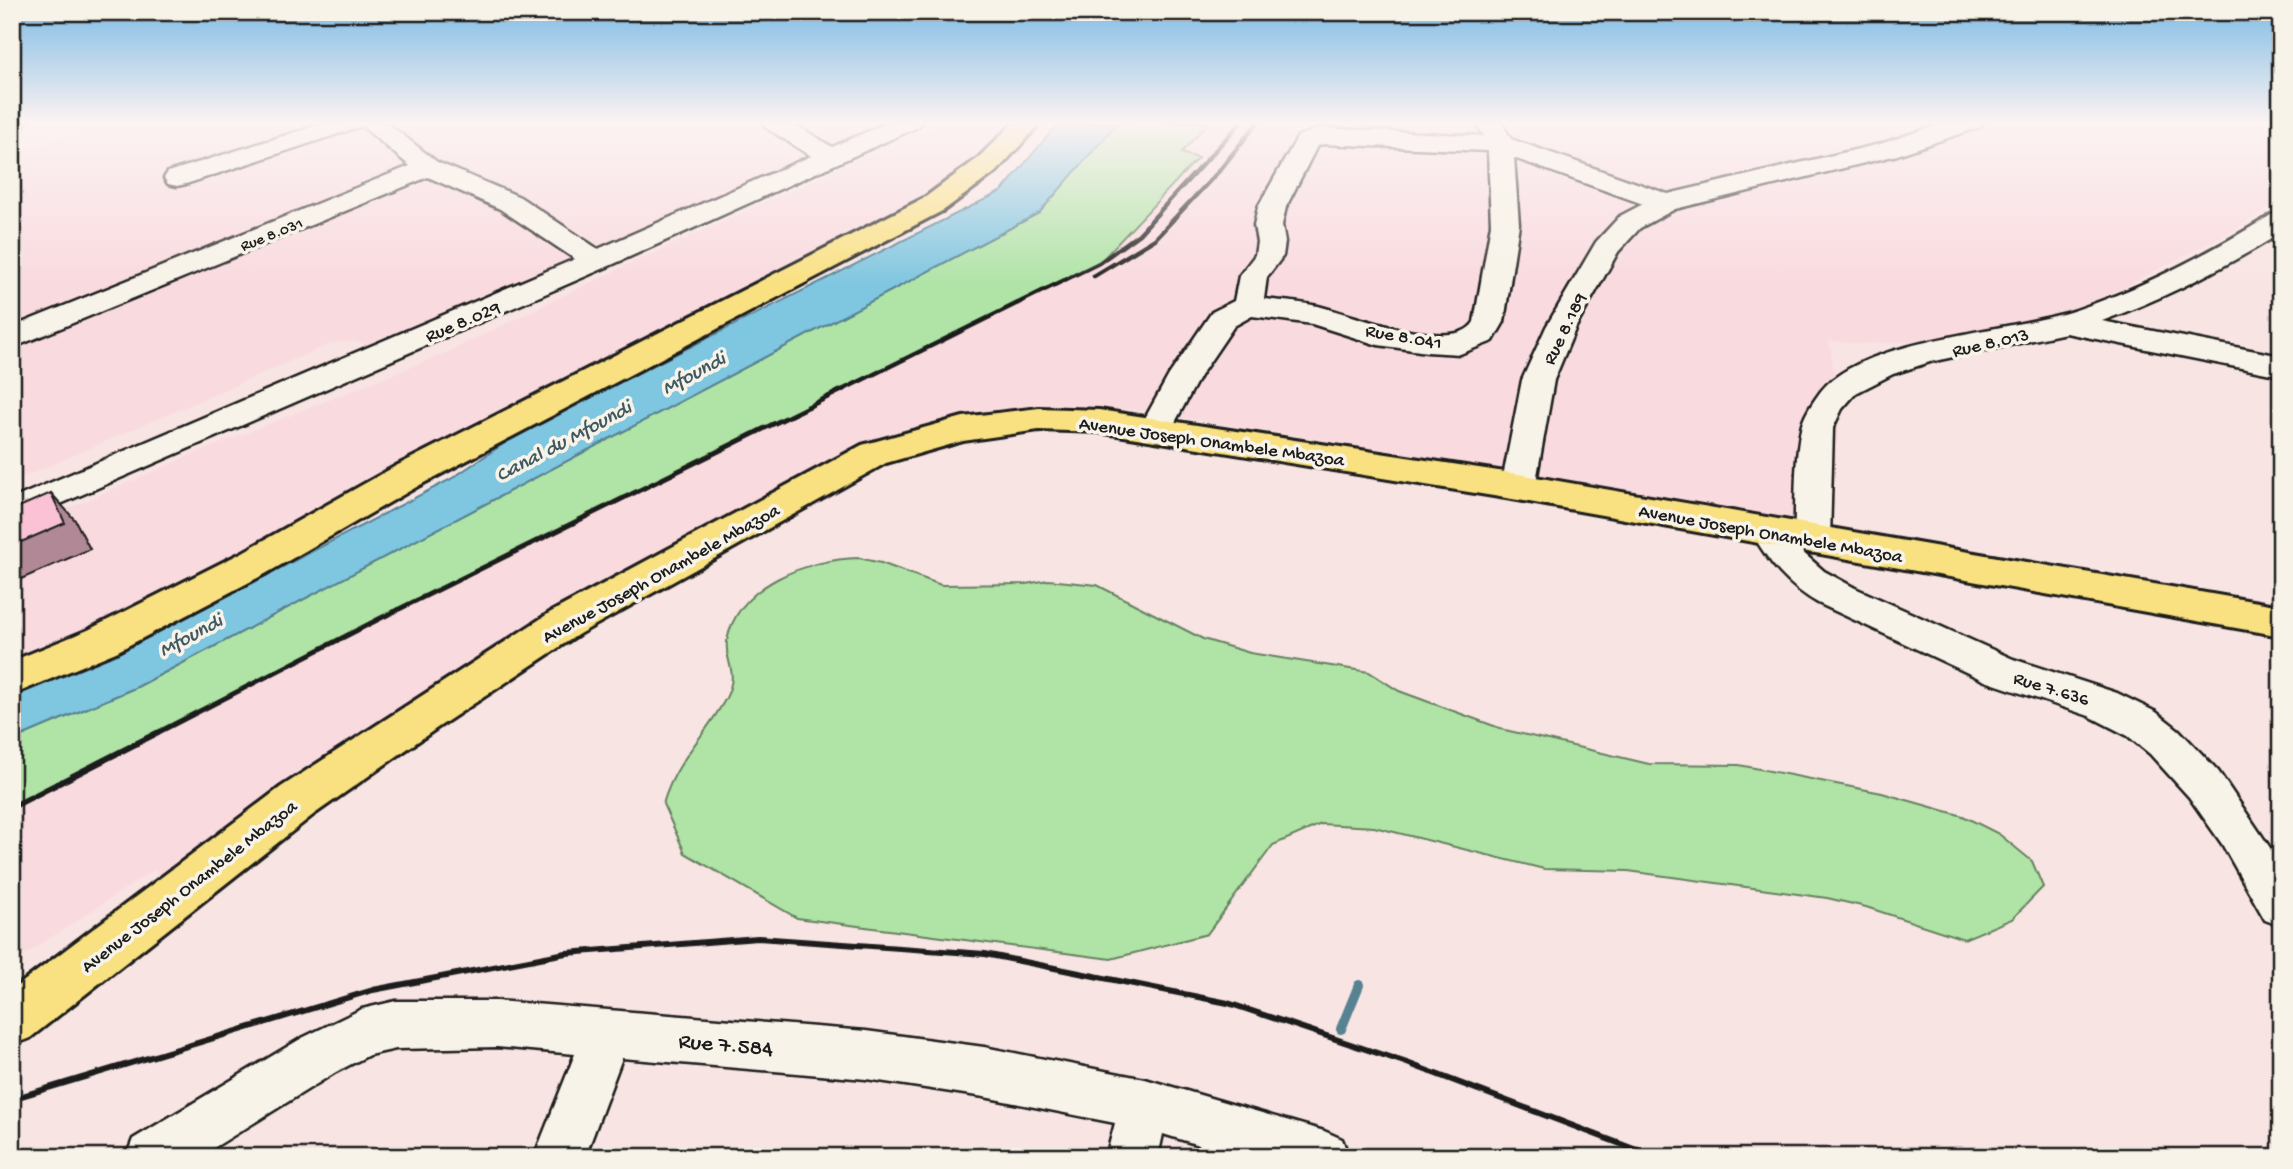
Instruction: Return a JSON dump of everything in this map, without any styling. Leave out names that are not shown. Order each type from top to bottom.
[{"type":"main road","points":[[12,679],[102,641],[230,575],[407,476],[934,204],[971,177]]},
{"type":"main road","name":"Avenue Joseph Onambele Mbazoa","points":[[12,1021],[297,801],[565,623],[874,454],[963,429],[1040,419],[1098,421],[1155,429],[1518,487],[2281,621]]},
{"type":"street","points":[[177,178],[182,177]]},
{"type":"street","name":"Rue 8.031","points":[[12,338],[407,177]]},
{"type":"street","points":[[448,177],[510,203],[597,261]]},
{"type":"street","name":"Rue 8.029","points":[[12,513],[787,177]]},
{"type":"street","points":[[1155,429],[1179,385],[1223,319],[1248,306],[1253,276],[1269,256],[1271,242],[1268,225],[1272,206],[1288,177]]},
{"type":"street","name":"Rue 8.041","points":[[1248,306],[1316,315],[1378,335],[1427,342],[1460,344],[1482,334],[1489,322],[1505,223],[1499,177]]},
{"type":"street","points":[[1601,177],[1666,203]]},
{"type":"street","name":"Rue 8.189","points":[[1518,487],[1538,380],[1561,327],[1606,248],[1630,222],[1666,203],[1777,177]]},
{"type":"street","name":"Rue 8.013","points":[[1812,540],[1817,428],[1822,414],[1843,385],[1893,363],[2065,323],[2146,293],[2233,250],[2281,221]]},
{"type":"street","points":[[2065,323],[2281,366]]},
{"type":"street","name":"Rue 7.636","points":[[1770,533],[1777,548],[1797,569],[1827,590],[1997,670],[2099,701],[2142,724],[2177,753],[2203,784],[2239,833],[2281,905]]},
{"type":"street","name":"Rue 7.584","points":[[151,1157],[319,1055],[362,1033],[396,1025],[497,1024],[866,1055],[984,1072],[1145,1104],[1324,1157]]},
{"type":"street","points":[[559,1157],[607,1034]]},
{"type":"street","points":[[1132,1157],[1145,1104]]},
{"type":"shaded area","points":[[12,177],[761,177],[370,345],[353,341],[332,343],[12,482]]},
{"type":"shaded area","points":[[822,177],[949,177],[904,210],[134,616],[12,667],[12,533],[189,456],[446,353],[619,269]]},
{"type":"shaded area","points":[[1180,177],[2281,177],[2281,199],[2235,230],[2071,314],[1936,341],[1860,344],[1829,341],[1840,408],[1830,528],[1385,450],[1126,409],[944,428],[936,420],[868,454],[162,885],[155,869],[12,963],[12,807],[379,619],[1099,263]]},
{"type":"green space","points":[[1071,177],[1181,177],[1099,263],[379,619],[12,807],[12,740],[137,687],[1039,213]]},
{"type":"green space","points":[[859,558],[881,563],[941,585],[1026,584],[1048,580],[1097,585],[1203,639],[1250,653],[1369,672],[1399,691],[1505,730],[1649,764],[1739,765],[1882,793],[1963,816],[1999,834],[2032,861],[2043,887],[2012,919],[1964,939],[1866,907],[1827,898],[1628,871],[1544,869],[1374,827],[1321,824],[1273,845],[1207,934],[1111,959],[797,918],[685,853],[663,804],[675,774],[726,698],[732,680],[727,641],[733,621],[745,604],[778,578],[819,563]]},
{"type":"water","points":[[1014,177],[1071,177],[1039,213],[137,687],[12,740],[12,694],[140,641],[451,479],[524,430],[1002,191]]},
{"type":"building","points":[[51,493],[65,523],[12,546],[12,510]]},
{"type":"waterway","points":[[2264,849],[2281,855]]},
{"type":"waterway","points":[[1341,1029],[1359,985]]},
{"type":"railway","points":[[838,392],[1099,263],[1139,234],[1191,177]]},
{"type":"railway","points":[[1094,276],[1155,239],[1214,177]]},
{"type":"railway","points":[[153,735],[379,619],[842,390]]},
{"type":"railway","points":[[12,807],[157,733]]},
{"type":"railway","points":[[12,1099],[373,990],[566,953],[758,938],[985,954],[1228,1003],[1407,1063],[1655,1157]]},
{"type":"water label","name":"Mfoundi","points":[[693,372]]},
{"type":"water label","name":"Canal du Mfoundi","points":[[563,440]]},
{"type":"water label","name":"Mfoundi","points":[[190,634]]}]
